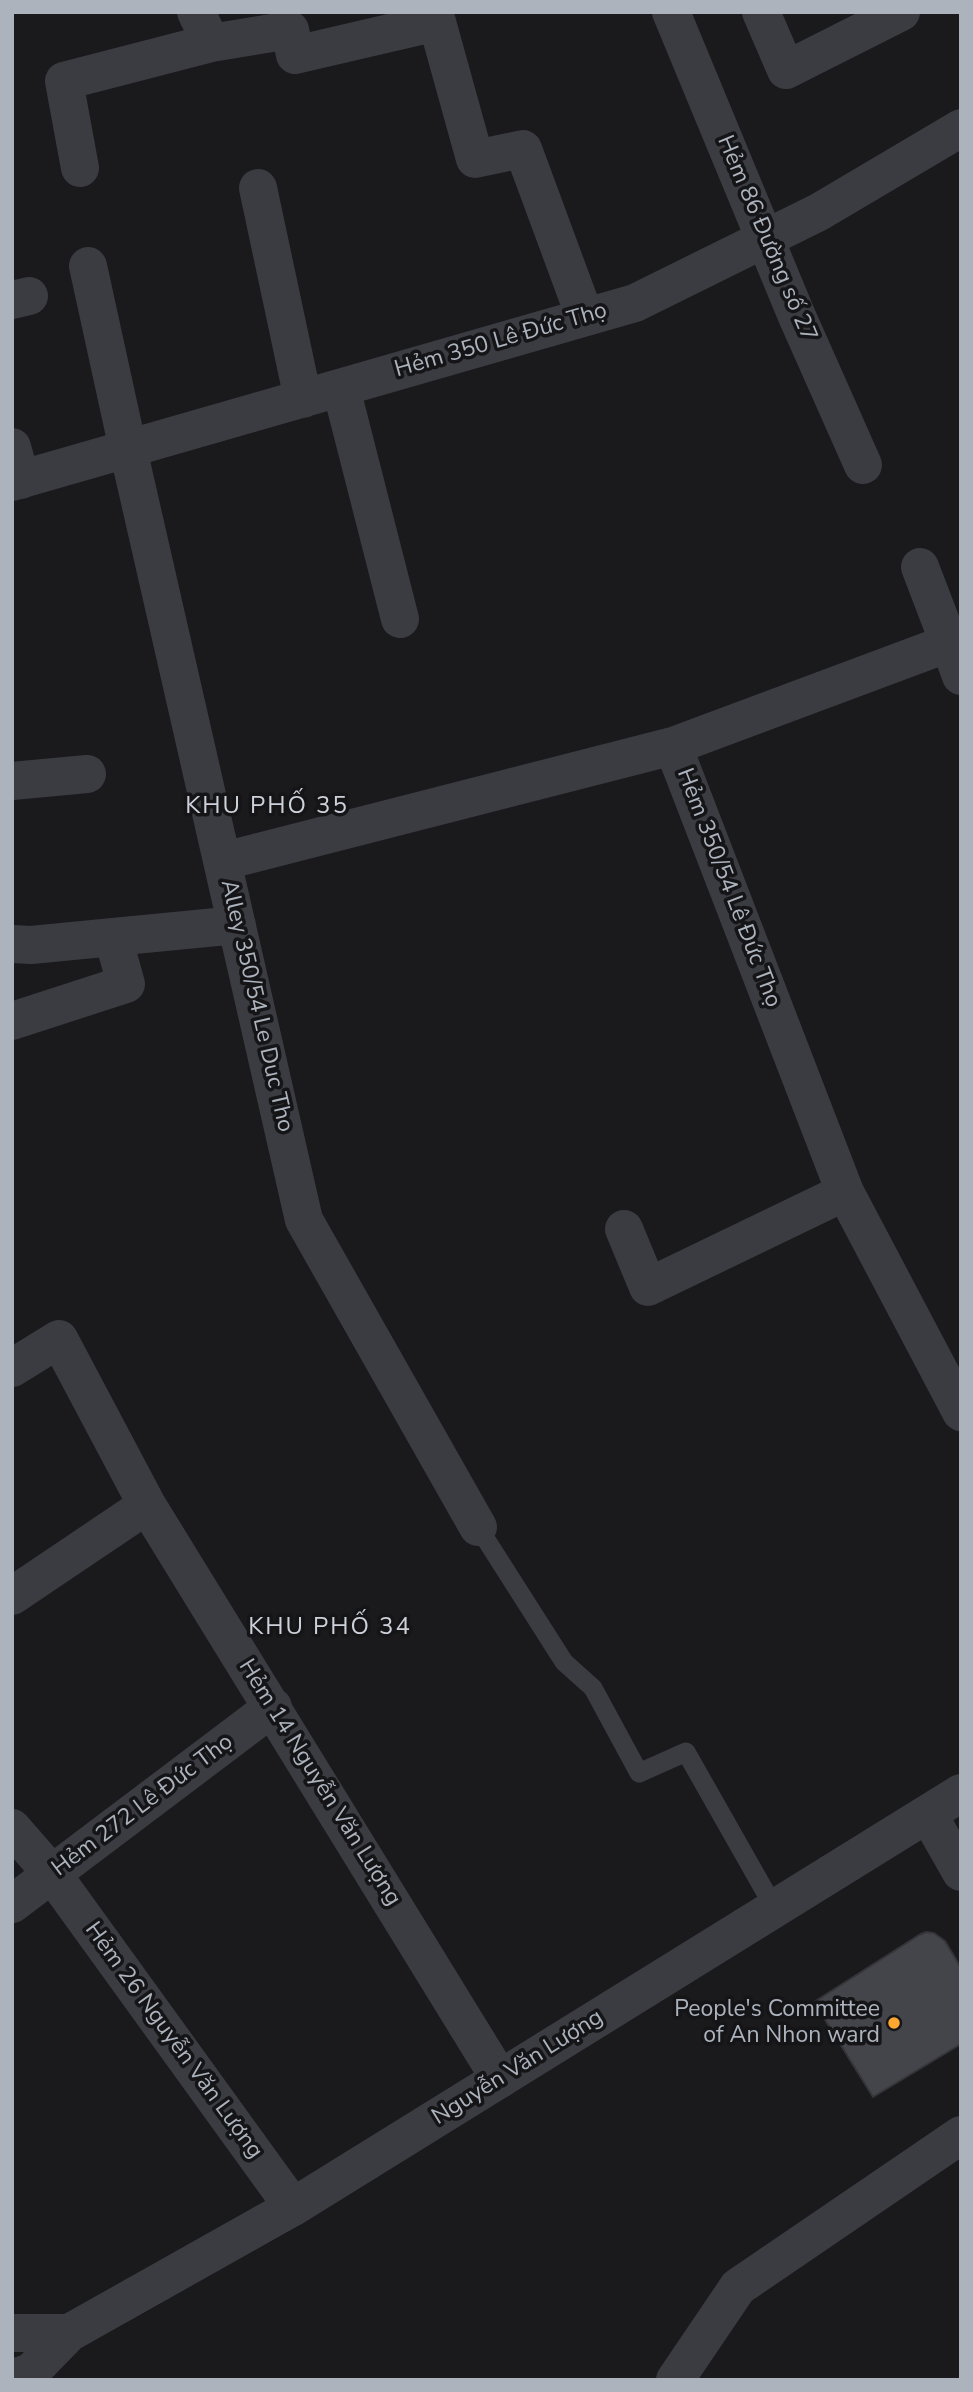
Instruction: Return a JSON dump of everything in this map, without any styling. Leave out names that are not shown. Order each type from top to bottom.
[{"type":"street","name":"Hẻm 86 Đường số 27","points":[[671,12],[796,314],[863,465]]},
{"type":"street","points":[[761,12],[786,70],[901,12]]},
{"type":"street","points":[[80,168],[64,81],[204,27],[290,30],[295,55],[437,22],[475,159],[523,149],[585,317]]},
{"type":"street","name":"Hẻm 350 Lê Đức Thọ","points":[[15,470],[128,449],[635,303],[819,212],[961,128]]},
{"type":"street","points":[[258,188],[303,399]]},
{"type":"street","name":"Alley 350/54 Le Duc Tho","points":[[88,266],[304,1220],[478,1527]]},
{"type":"street","points":[[341,388],[400,618]]},
{"type":"street","points":[[673,746],[955,660],[920,568]]},
{"type":"street","name":"Hẻm 350/54 Lê Đức Thọ","points":[[224,861],[673,746],[845,1192],[961,1412]]},
{"type":"street","points":[[12,781],[87,774]]},
{"type":"street","points":[[12,944],[31,945],[237,925]]},
{"type":"street","points":[[12,1021],[126,985],[113,937]]},
{"type":"street","points":[[624,1229],[648,1287],[845,1192]]},
{"type":"street","name":"Hẻm 14 Nguyễn Văn Lượng","points":[[12,1367],[59,1339],[147,1505],[500,2079]]},
{"type":"street","points":[[12,1596],[147,1505]]},
{"type":"street","name":"Hẻm 272 Lê Đức Thọ","points":[[12,1904],[273,1707]]},
{"type":"street","name":"Nguyễn Văn Lượng","points":[[23,2368],[69,2333],[293,2207],[961,1793]]},
{"type":"street","points":[[928,1814],[961,1872]]},
{"type":"street","name":"Hẻm 26 Nguyễn Văn Lượng","points":[[12,1828],[52,1874],[293,2207]]},
{"type":"street","points":[[675,2380],[738,2287],[961,2135]]},
{"type":"street","name":"Nguyễn Văn Lượng","points":[[12,2333],[69,2333]]},
{"type":"lane","points":[[478,1527],[564,1662],[593,1688],[639,1773],[686,1752],[775,1909]]},
{"type":"building","name":"People's Committee of An Nhon ward","points":[[926,1932],[934,1933],[945,1941],[961,1968],[961,2044],[873,2097],[814,2002]]},
{"type":"place","name":"People's Committee of An Nhon ward","points":[[894,2023]]},
{"type":"district","name":"KHU PHỐ 35","points":[[267,807]]},
{"type":"district","name":"KHU PHỐ 34","points":[[330,1628]]}]
